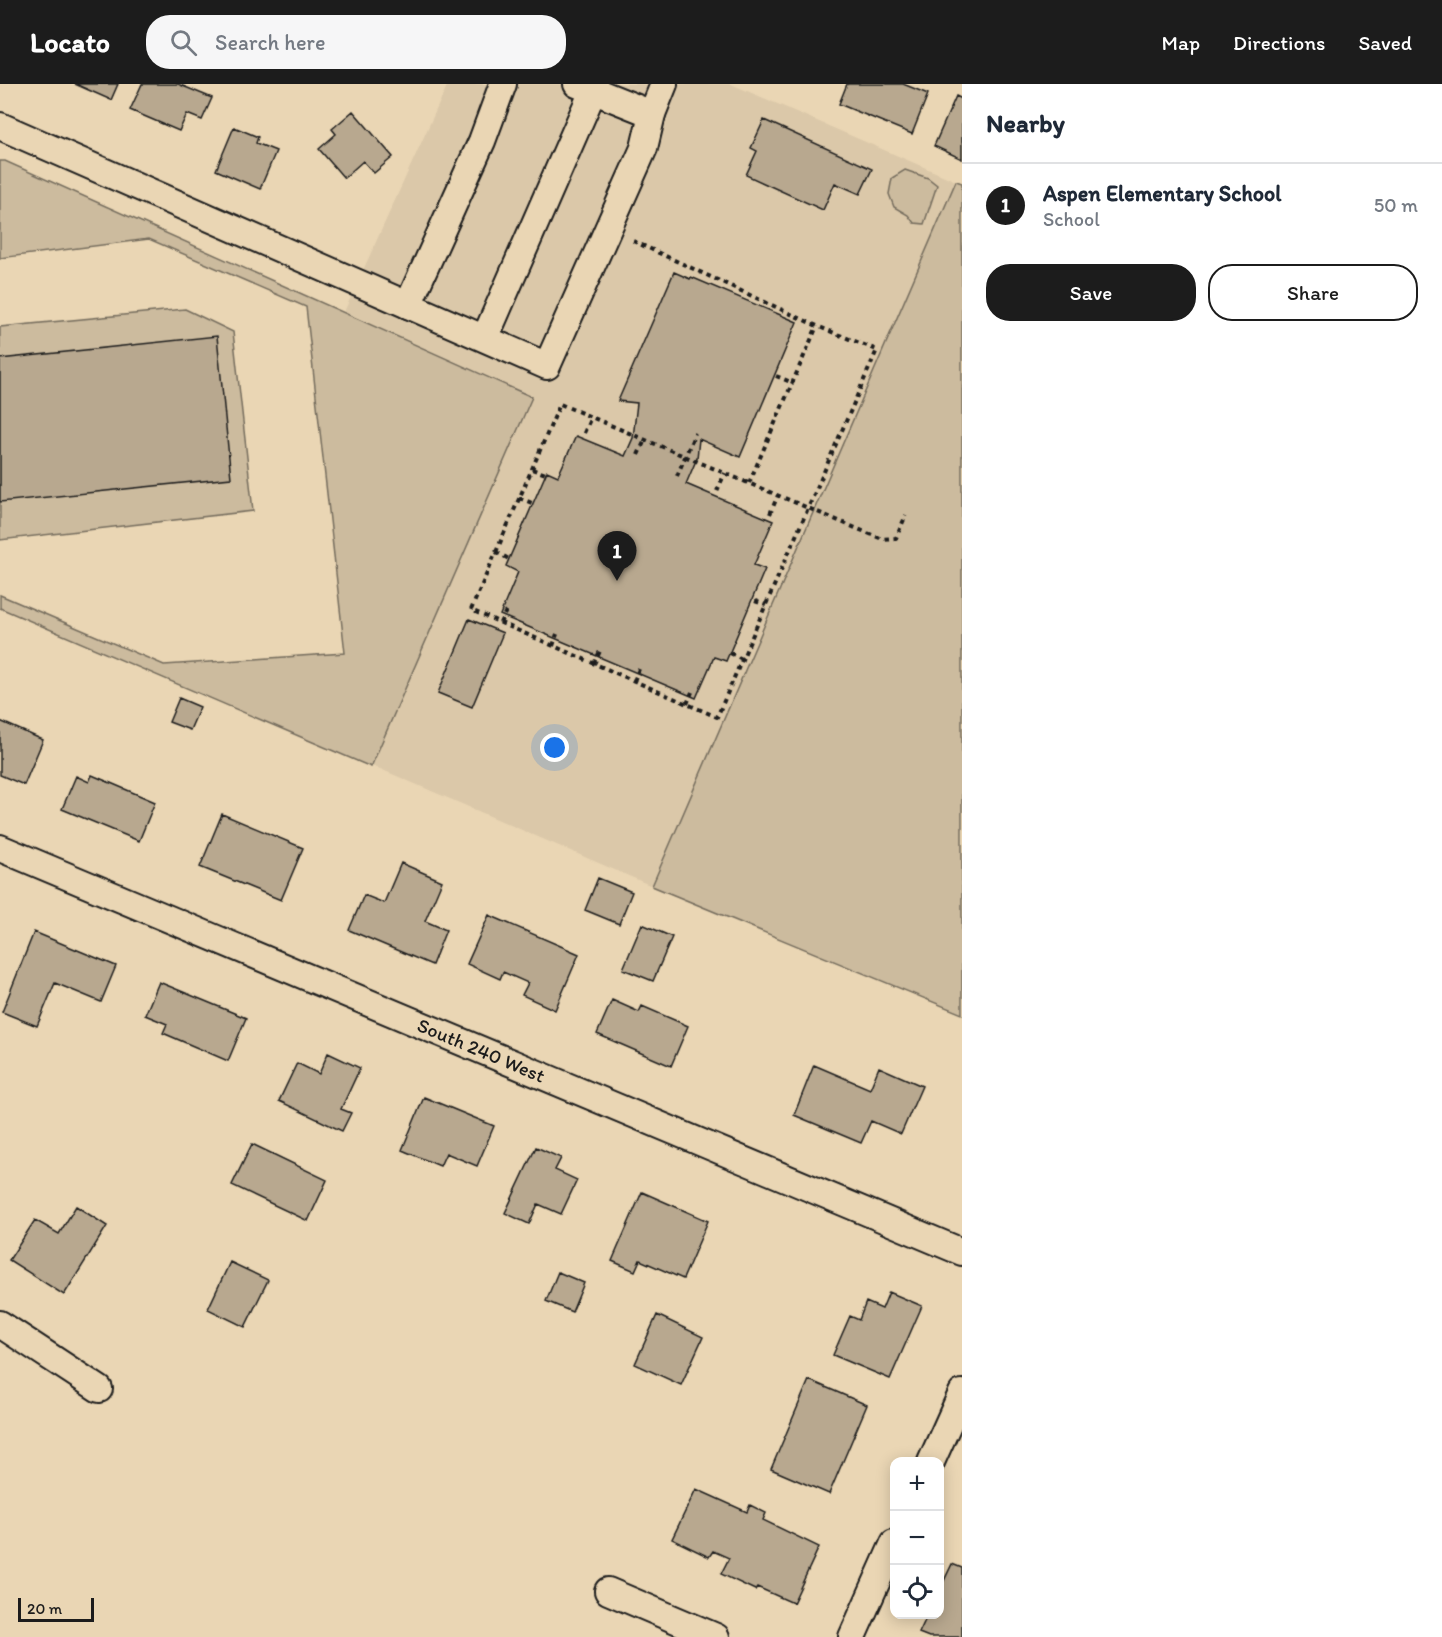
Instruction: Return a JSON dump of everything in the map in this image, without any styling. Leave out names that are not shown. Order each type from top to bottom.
[{"type":"street","points":[[408,305],[482,141],[504,84]]},
{"type":"street","points":[[0,126],[547,366],[644,148],[652,114],[664,84]]},
{"type":"street","points":[[484,339],[585,87],[652,114]]},
{"type":"street","name":"South 240 West","points":[[0,848],[962,1252]]},
{"type":"street","points":[[0,1324],[99,1389]]},
{"type":"street","points":[[933,1457],[962,1393]]},
{"type":"street","points":[[852,1637],[890,1552]]},
{"type":"street","points":[[608,1591],[716,1637]]},
{"type":"path","points":[[633,241],[818,326],[877,350],[808,508],[766,605],[742,659],[717,717],[471,610],[560,404],[808,508],[882,538],[896,538],[906,515]]},
{"type":"path","points":[[749,483],[818,326]]},
{"type":"path","points":[[776,376],[792,383]]},
{"type":"path","points":[[584,434],[591,417]]},
{"type":"path","points":[[677,476],[695,433]]},
{"type":"path","points":[[638,455],[645,440]]},
{"type":"path","points":[[532,469],[546,474]]},
{"type":"path","points":[[717,490],[725,473]]},
{"type":"path","points":[[770,514],[778,495]]},
{"type":"path","points":[[519,498],[532,503]]},
{"type":"path","points":[[496,552],[509,559]]},
{"type":"path","points":[[754,601],[766,605]]},
{"type":"path","points":[[500,623],[506,611]]},
{"type":"path","points":[[553,646],[557,634]]},
{"type":"path","points":[[594,664],[600,651]]},
{"type":"path","points":[[730,653],[742,659]]},
{"type":"path","points":[[634,681],[639,669]]},
{"type":"path","points":[[687,704],[692,692]]},
{"type":"shaded area","points":[[448,84],[731,84],[956,181],[652,886],[371,765],[532,397],[344,312]]},
{"type":"shaded area","points":[[0,161],[5,161],[532,397],[371,767],[0,608],[0,595],[164,665],[345,653],[306,307],[149,239],[0,258]]},
{"type":"shaded area","points":[[905,170],[928,178],[937,185],[924,224],[914,223],[908,215],[894,207],[889,194],[892,178]]},
{"type":"shaded area","points":[[956,181],[962,183],[962,1014],[652,886]]},
{"type":"shaded area","points":[[185,309],[233,332],[253,511],[0,540],[0,327]]},
{"type":"building","points":[[75,84],[118,84],[111,100]]},
{"type":"building","points":[[142,84],[178,84],[212,98],[202,120],[187,114],[179,131],[130,110]]},
{"type":"building","points":[[847,84],[903,84],[928,94],[912,134],[839,104]]},
{"type":"building","points":[[956,96],[962,99],[962,159],[934,146]]},
{"type":"building","points":[[353,111],[393,157],[374,173],[363,161],[344,178],[319,149],[336,134],[332,129]]},
{"type":"building","points":[[764,120],[872,169],[860,194],[835,183],[823,210],[746,175],[757,151],[751,148]]},
{"type":"building","points":[[234,127],[258,137],[256,143],[276,151],[260,189],[216,170]]},
{"type":"building","points":[[674,272],[797,322],[740,457],[699,439],[697,458],[686,484],[773,521],[754,565],[765,569],[726,661],[714,657],[696,698],[500,615],[518,572],[506,566],[547,471],[558,476],[576,436],[625,456],[633,438],[637,403],[618,401]]},
{"type":"building","points":[[217,336],[231,478],[0,502],[0,359]]},
{"type":"building","points":[[469,619],[503,633],[472,707],[438,693]]},
{"type":"building","points":[[179,698],[200,707],[190,730],[169,722]]},
{"type":"building","points":[[0,721],[43,740],[24,785],[0,775]]},
{"type":"building","points":[[92,775],[155,802],[139,841],[62,809],[76,776],[89,782]]},
{"type":"building","points":[[222,814],[303,848],[281,900],[200,867]]},
{"type":"building","points":[[401,863],[442,881],[425,921],[446,930],[432,965],[349,930],[364,895],[384,903]]},
{"type":"building","points":[[598,878],[632,892],[619,924],[585,910]]},
{"type":"building","points":[[489,915],[579,954],[555,1010],[522,995],[528,983],[503,972],[500,979],[467,964]]},
{"type":"building","points":[[642,924],[672,937],[653,981],[623,969]]},
{"type":"building","points":[[34,932],[116,966],[101,1002],[55,983],[37,1026],[2,1012]]},
{"type":"building","points":[[159,982],[246,1018],[228,1061],[163,1033],[167,1024],[145,1015]]},
{"type":"building","points":[[612,1000],[639,1012],[642,1006],[688,1026],[671,1066],[597,1034]]},
{"type":"building","points":[[328,1053],[360,1068],[341,1109],[351,1113],[342,1131],[279,1101],[297,1063],[319,1074]]},
{"type":"building","points":[[814,1065],[870,1089],[879,1067],[922,1086],[901,1134],[871,1121],[861,1143],[794,1115]]},
{"type":"building","points":[[424,1097],[494,1126],[477,1166],[446,1153],[440,1166],[402,1150]]},
{"type":"building","points":[[252,1144],[327,1180],[308,1221],[232,1185]]},
{"type":"building","points":[[536,1147],[561,1158],[555,1170],[577,1180],[561,1214],[538,1204],[529,1224],[505,1213]]},
{"type":"building","points":[[642,1192],[708,1221],[683,1279],[640,1260],[635,1271],[612,1261]]},
{"type":"building","points":[[76,1206],[107,1226],[64,1295],[9,1260],[35,1220],[59,1234]]},
{"type":"building","points":[[230,1262],[268,1280],[245,1327],[208,1309]]},
{"type":"building","points":[[558,1272],[584,1283],[572,1312],[546,1301]]},
{"type":"building","points":[[889,1292],[922,1306],[890,1379],[833,1355],[850,1316],[859,1320],[866,1302],[882,1309]]},
{"type":"building","points":[[657,1315],[703,1337],[681,1385],[635,1364]]},
{"type":"building","points":[[809,1380],[867,1405],[829,1494],[771,1469]]},
{"type":"building","points":[[696,1489],[747,1512],[750,1505],[766,1513],[763,1520],[819,1547],[793,1603],[757,1587],[755,1590],[721,1574],[729,1558],[713,1551],[709,1557],[672,1539]]},
{"type":"building","points":[[952,1564],[962,1568],[962,1637],[929,1637],[919,1633],[926,1619],[944,1619],[944,1581]]},
{"type":"place","name":"Aspen Elementary School","points":[[617,581]]}]
